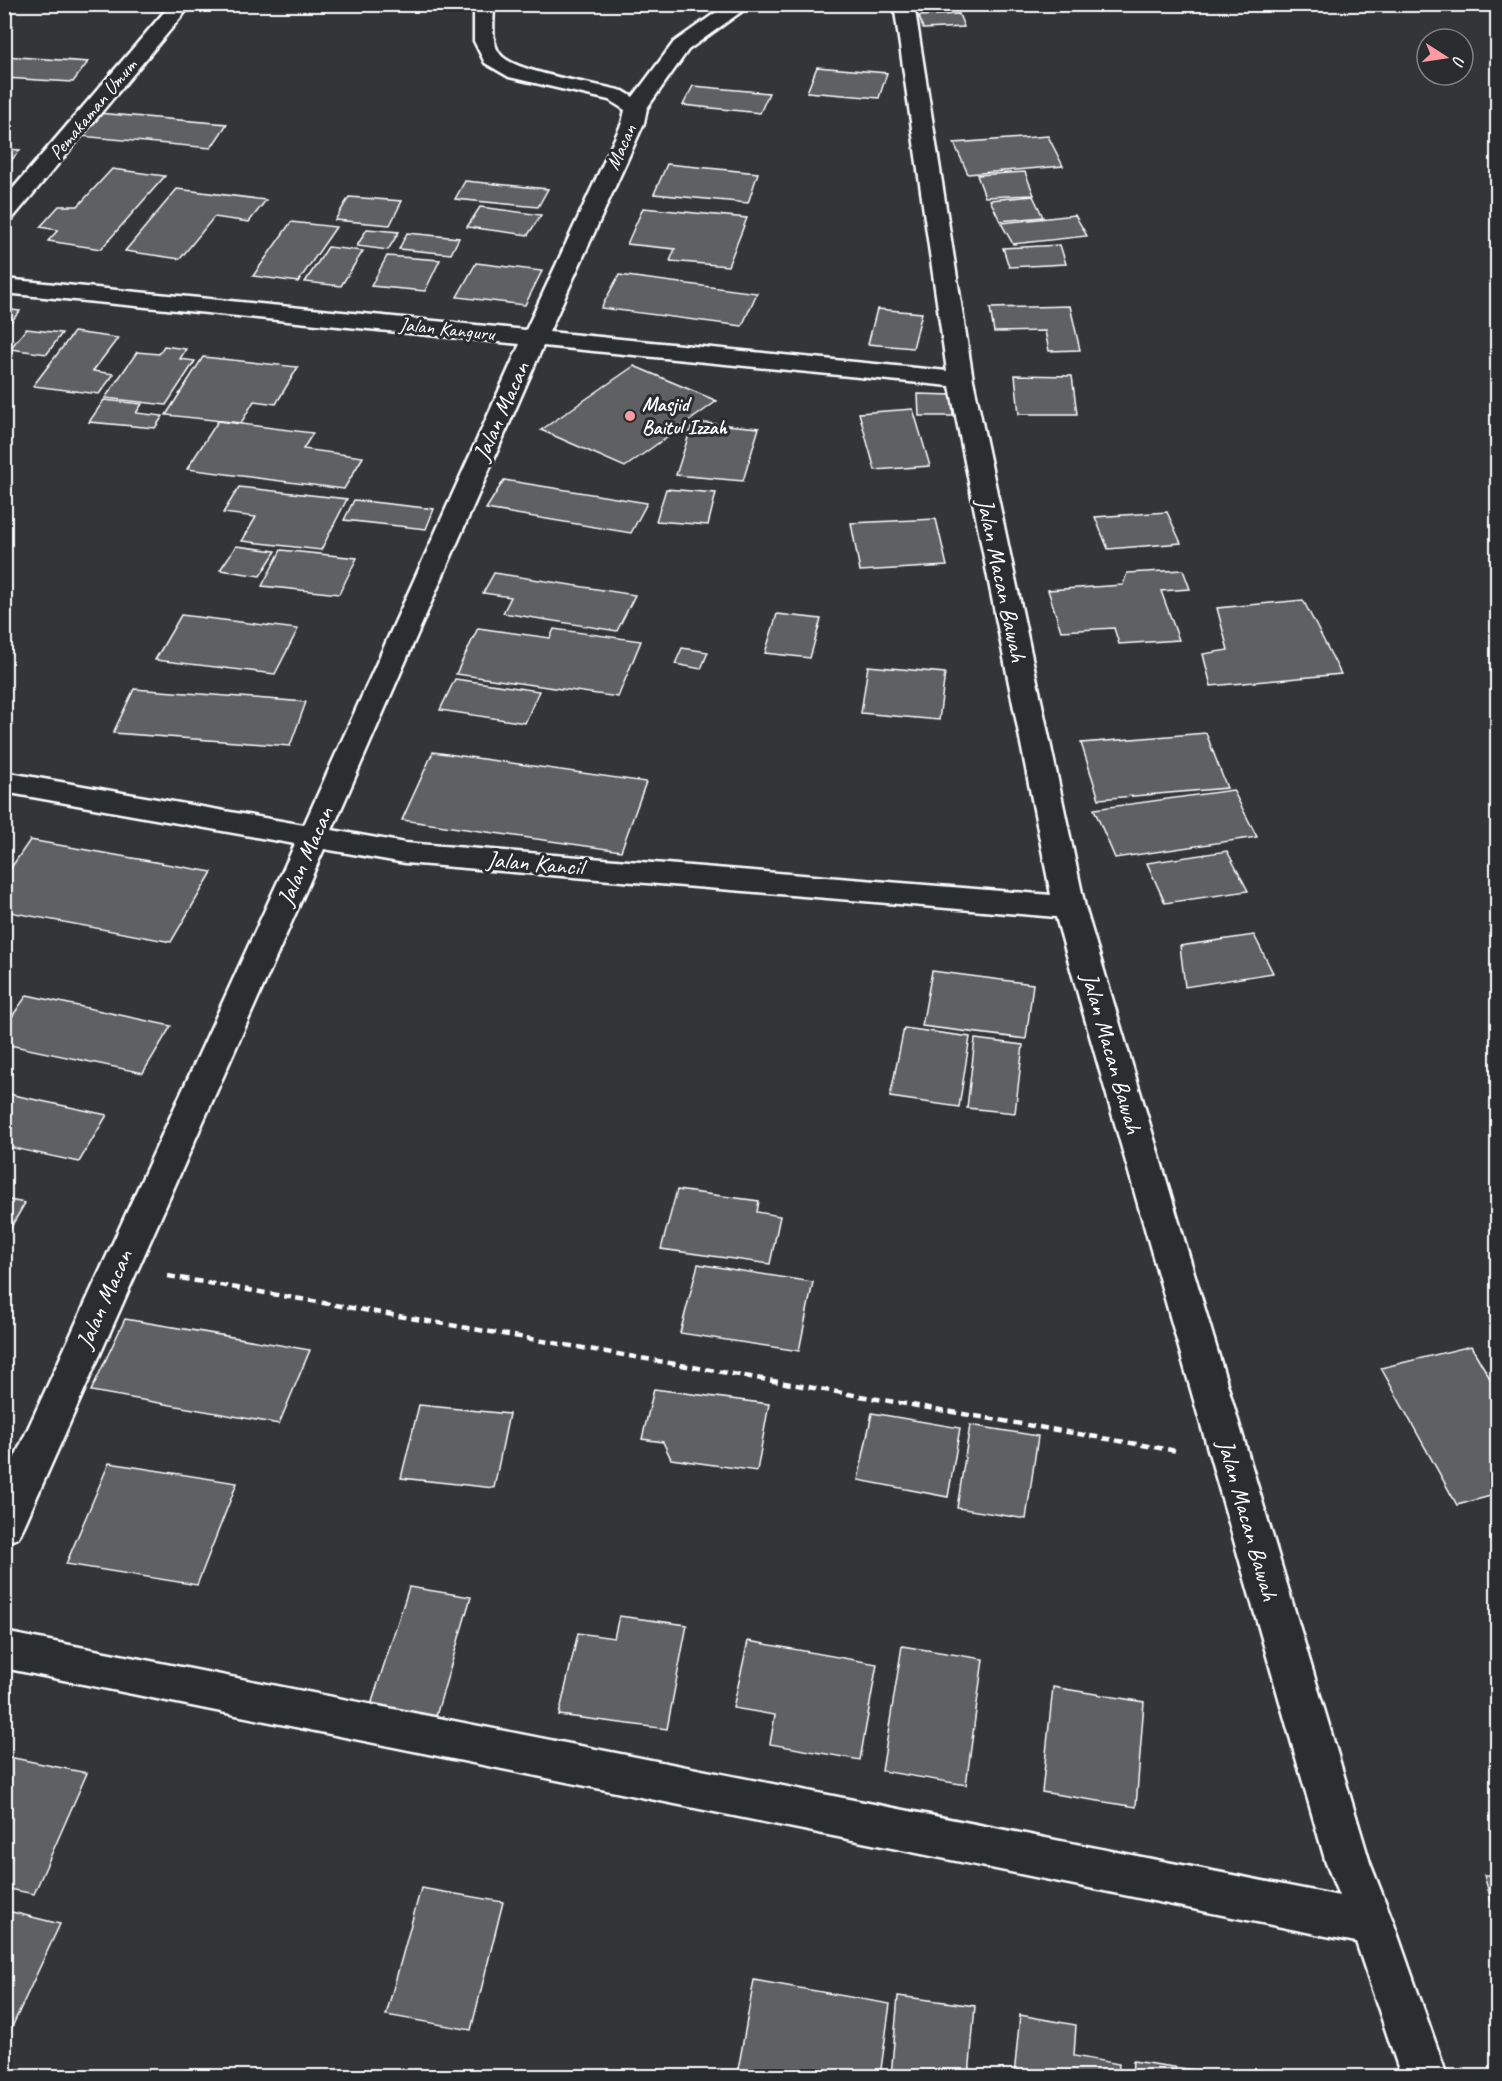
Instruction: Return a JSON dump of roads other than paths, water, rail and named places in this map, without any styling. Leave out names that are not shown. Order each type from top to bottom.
[{"type":"street","name":"Pemakaman Umum","points":[[4,214],[182,4]]},
{"type":"street","points":[[484,4],[484,41],[492,59],[516,73],[616,95],[636,108]]},
{"type":"street","name":"Macan","points":[[604,185],[633,123],[636,108],[681,46],[742,4]]},
{"type":"street","name":"Jalan Macan Bawah","points":[[904,4],[961,380],[1069,907],[1348,1863],[1372,1924],[1424,2076]]},
{"type":"street","name":"Jalan Macan","points":[[4,1527],[118,1267],[313,837],[533,337],[604,185]]},
{"type":"street","name":"Jalan Kanguru","points":[[4,286],[961,380]]},
{"type":"street","name":"Jalan Kancil","points":[[4,782],[405,853],[1069,907]]},
{"type":"street","points":[[4,1650],[1372,1924]]},
{"type":"place","name":"Masjid Baitul Izzah","points":[[630,416]]}]
